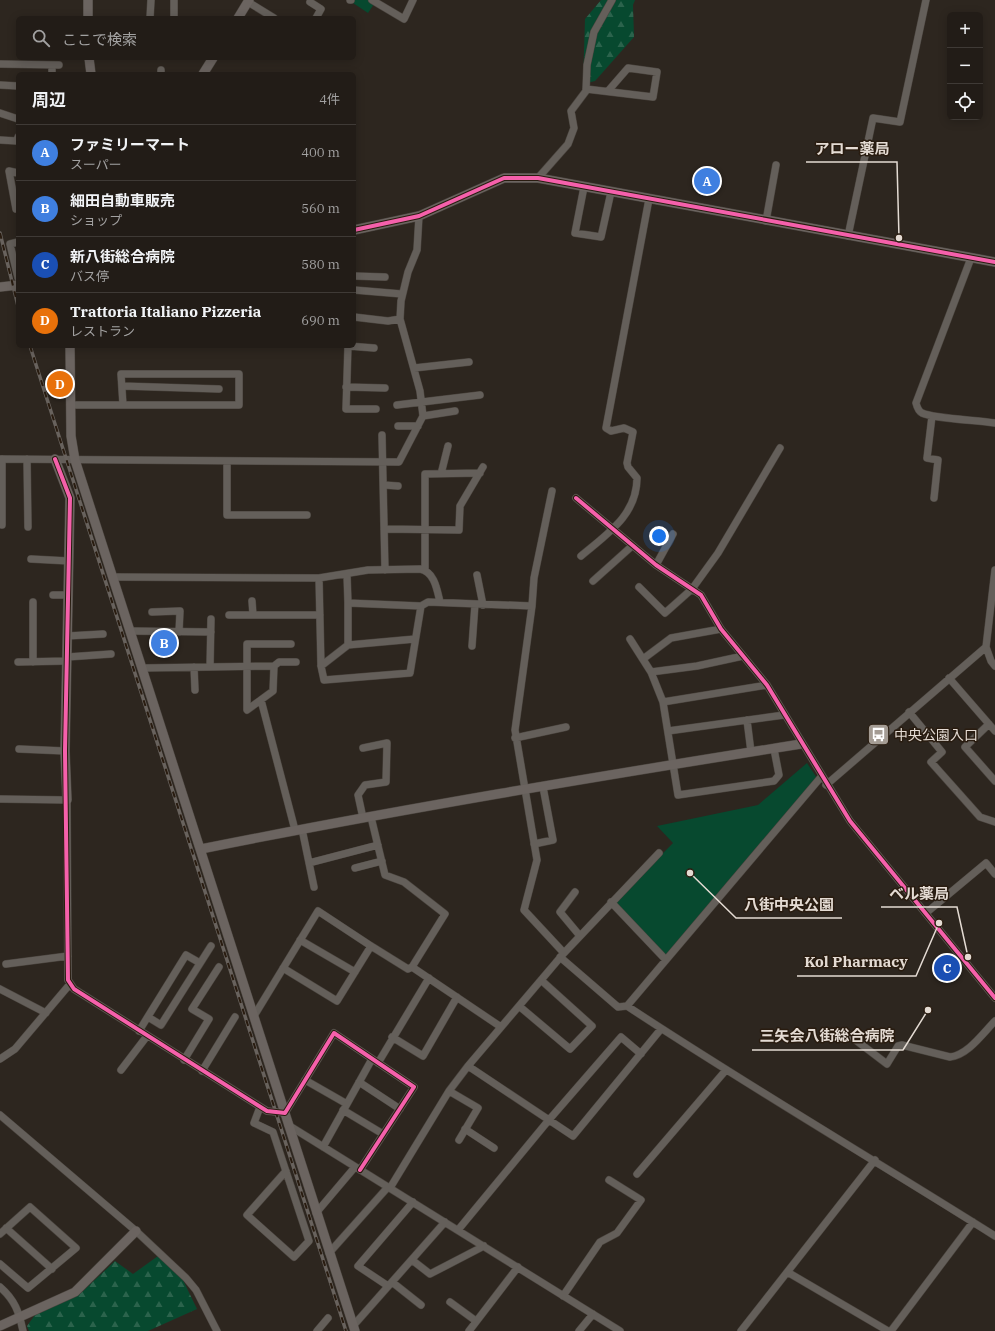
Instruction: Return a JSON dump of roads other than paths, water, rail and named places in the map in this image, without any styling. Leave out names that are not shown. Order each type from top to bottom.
[{"type":"street","points":[[88,0],[88,16]]},
{"type":"street","points":[[150,16],[151,0]]},
{"type":"street","points":[[174,0],[174,16]]},
{"type":"street","points":[[372,0],[382,2],[404,19],[413,0]]},
{"type":"street","points":[[538,178],[568,144],[574,128],[571,111],[586,89],[587,65],[594,32],[612,0]]},
{"type":"street","points":[[848,236],[873,118],[900,122],[926,0]]},
{"type":"street","points":[[239,16],[248,1],[271,16]]},
{"type":"street","points":[[310,2],[321,9],[317,16]]},
{"type":"street","points":[[89,60],[91,72]]},
{"type":"street","points":[[204,72],[212,60]]},
{"type":"street","points":[[0,64],[56,65],[53,72]]},
{"type":"street","points":[[586,89],[653,97],[657,72],[628,68],[608,91]]},
{"type":"street","points":[[0,86],[16,86]]},
{"type":"street","points":[[0,113],[16,118]]},
{"type":"street","points":[[0,140],[16,141]]},
{"type":"street","points":[[766,221],[776,164]]},
{"type":"street","points":[[16,173],[9,171],[16,209]]},
{"type":"street","points":[[356,230],[419,216],[504,178],[538,178],[995,262]]},
{"type":"street","points":[[584,187],[575,233],[601,237],[610,192]]},
{"type":"street","points":[[581,556],[612,530],[635,500],[637,483],[636,474],[631,471],[627,463],[632,432],[624,428],[611,431],[606,428],[649,199]]},
{"type":"street","points":[[2,525],[1,459],[228,462],[399,462],[423,416],[420,391],[400,319],[402,294],[408,272],[417,250],[419,216]]},
{"type":"street","points":[[16,242],[10,244],[16,270]]},
{"type":"street","points":[[971,258],[916,403],[921,413],[932,416],[995,422]]},
{"type":"street","points":[[356,276],[386,278]]},
{"type":"street","points":[[0,287],[16,285]]},
{"type":"street","points":[[356,290],[402,294]]},
{"type":"street","points":[[356,316],[388,321],[400,319]]},
{"type":"street","points":[[356,347],[374,348]]},
{"type":"street","points":[[70,348],[71,436],[75,460],[114,577],[354,1328]]},
{"type":"street","points":[[348,348],[346,409],[376,409]]},
{"type":"street","points":[[414,368],[469,362]]},
{"type":"street","points":[[71,405],[123,405],[239,405],[239,374],[122,374],[123,405]]},
{"type":"street","points":[[122,386],[219,389]]},
{"type":"street","points":[[346,387],[385,388]]},
{"type":"street","points":[[397,405],[480,395]]},
{"type":"street","points":[[423,416],[455,411]]},
{"type":"street","points":[[932,416],[926,458],[938,460],[934,498]]},
{"type":"street","points":[[398,426],[418,426]]},
{"type":"street","points":[[382,435],[385,570]]},
{"type":"street","points":[[441,474],[448,446]]},
{"type":"street","points":[[639,588],[665,613],[692,589],[718,553],[780,448]]},
{"type":"street","points":[[27,459],[28,527]]},
{"type":"street","points":[[55,459],[70,498],[65,751],[67,800],[68,956],[70,984],[74,989],[260,1107],[267,1111],[285,1113]]},
{"type":"street","points":[[228,462],[227,515],[307,515]]},
{"type":"street","points":[[384,529],[425,530],[460,530],[460,506],[482,470],[425,474],[425,530],[425,570],[431,576],[436,585],[440,602]]},
{"type":"street","points":[[384,485],[398,486]]},
{"type":"street","points":[[552,491],[534,578],[532,606],[515,738],[537,860],[524,910],[562,955],[618,1007],[627,1006],[726,1070],[875,1160],[995,1236]]},
{"type":"street","points":[[576,498],[612,530],[656,565],[692,589],[706,602],[721,630],[766,685],[821,777],[850,821],[995,998]]},
{"type":"street","points":[[656,565],[673,534]]},
{"type":"street","points":[[593,581],[632,546]]},
{"type":"street","points":[[31,559],[69,561]]},
{"type":"street","points":[[114,577],[319,578],[347,575],[368,570],[425,570]]},
{"type":"street","points":[[826,785],[986,647],[992,628],[995,570]]},
{"type":"street","points":[[347,575],[348,645]]},
{"type":"street","points":[[472,646],[479,604],[477,575]]},
{"type":"street","points":[[319,578],[321,666],[324,680],[410,673],[421,606]]},
{"type":"street","points":[[53,595],[68,595]]},
{"type":"street","points":[[252,601],[253,615]]},
{"type":"street","points":[[33,602],[33,662]]},
{"type":"street","points":[[348,603],[421,606],[428,602],[440,602],[532,606]]},
{"type":"street","points":[[152,612],[180,611],[178,632]]},
{"type":"street","points":[[229,615],[320,615]]},
{"type":"street","points":[[210,667],[211,619]]},
{"type":"street","points":[[643,659],[671,638],[721,630]]},
{"type":"street","points":[[131,631],[211,632]]},
{"type":"street","points":[[67,636],[103,634]]},
{"type":"street","points":[[321,666],[348,645],[415,639]]},
{"type":"street","points":[[630,639],[651,672],[663,702],[678,795],[774,781],[779,774],[774,748]]},
{"type":"street","points":[[274,666],[273,691],[247,710],[247,644],[291,644]]},
{"type":"street","points":[[986,647],[990,661],[995,666]]},
{"type":"street","points":[[18,662],[33,662],[111,654]]},
{"type":"street","points":[[651,672],[697,666],[742,656]]},
{"type":"street","points":[[142,668],[274,666],[279,662],[296,662]]},
{"type":"street","points":[[194,667],[195,690]]},
{"type":"street","points":[[949,678],[995,731]]},
{"type":"street","points":[[663,702],[766,685]]},
{"type":"street","points":[[261,700],[298,830],[309,863],[314,887]]},
{"type":"street","points":[[909,712],[942,752],[931,762],[980,817],[995,822]]},
{"type":"street","points":[[668,731],[784,715]]},
{"type":"street","points":[[747,720],[751,752]]},
{"type":"street","points":[[989,724],[965,746],[995,781]]},
{"type":"street","points":[[515,738],[566,727]]},
{"type":"street","points":[[254,1016],[318,911],[371,946],[408,968],[412,966],[445,914],[404,882],[385,875],[378,845],[358,795],[365,785],[386,782],[387,743],[363,748]]},
{"type":"street","points":[[201,849],[298,830],[524,790],[801,744]]},
{"type":"street","points":[[19,749],[65,751]]},
{"type":"street","points":[[627,1006],[821,777]]},
{"type":"street","points":[[534,844],[553,840],[543,787]]},
{"type":"street","points":[[0,799],[67,800]]},
{"type":"street","points":[[309,863],[378,845]]},
{"type":"street","points":[[329,1253],[389,1187],[448,1091],[468,1066],[562,955],[659,853]]},
{"type":"street","points":[[355,868],[382,861]]},
{"type":"street","points":[[926,913],[986,863],[995,874]]},
{"type":"street","points":[[575,892],[560,912],[580,936]]},
{"type":"street","points":[[611,902],[666,960]]},
{"type":"street","points":[[300,940],[355,972]]},
{"type":"street","points":[[148,1017],[161,1025],[211,946]]},
{"type":"street","points":[[283,968],[337,1000],[371,946]]},
{"type":"street","points":[[139,1031],[186,955],[200,963]]},
{"type":"street","points":[[6,964],[68,956]]},
{"type":"street","points":[[184,1060],[209,1019],[192,1009],[219,966]]},
{"type":"street","points":[[412,966],[501,1027]]},
{"type":"street","points":[[323,1146],[359,1082],[392,1037],[429,978]]},
{"type":"street","points":[[519,1006],[570,1049],[592,1026],[541,980]]},
{"type":"street","points":[[0,1059],[15,1049],[70,984]]},
{"type":"street","points":[[0,989],[46,1013]]},
{"type":"street","points":[[392,1037],[422,1056],[457,997]]},
{"type":"street","points":[[202,1071],[236,1017]]},
{"type":"street","points":[[845,1032],[887,1064],[898,1046],[902,1045],[950,1057],[957,1056],[965,1051],[995,1021]]},
{"type":"street","points":[[468,1066],[548,1121],[573,1136],[661,1029]]},
{"type":"street","points":[[285,1113],[334,1033],[414,1087],[383,1134],[358,1168],[316,1213]]},
{"type":"street","points":[[121,1070],[148,1036]]},
{"type":"street","points":[[458,1230],[548,1121],[621,1037],[640,1054]]},
{"type":"street","points":[[637,1174],[726,1070]]},
{"type":"street","points":[[305,1080],[383,1134]]},
{"type":"street","points":[[359,1082],[400,1109]]},
{"type":"street","points":[[448,1091],[478,1108],[459,1140]]},
{"type":"street","points":[[260,1107],[254,1123],[273,1132],[286,1171],[309,1241],[294,1258],[247,1215],[286,1171]]},
{"type":"street","points":[[0,1115],[136,1230],[186,1278],[196,1290],[215,1330]]},
{"type":"street","points":[[288,1125],[620,1331]]},
{"type":"street","points":[[465,1130],[494,1148]]},
{"type":"street","points":[[741,1331],[789,1273],[875,1160]]},
{"type":"street","points":[[564,1296],[600,1242],[617,1233],[641,1200],[609,1180]]},
{"type":"street","points":[[413,1202],[358,1266],[390,1284],[421,1305]]},
{"type":"street","points":[[0,1234],[30,1208],[76,1248],[28,1288],[0,1264]]},
{"type":"street","points":[[354,1328],[390,1284],[445,1222]]},
{"type":"street","points":[[789,1273],[889,1331],[973,1222]]},
{"type":"street","points":[[6,1228],[52,1269]]},
{"type":"street","points":[[0,1326],[75,1292],[136,1230]]},
{"type":"street","points":[[412,1260],[430,1274],[484,1246]]},
{"type":"street","points":[[469,1331],[518,1267]]},
{"type":"street","points":[[0,1287],[10,1296],[16,1305],[23,1331]]},
{"type":"street","points":[[450,1302],[476,1321]]},
{"type":"street","points":[[579,1331],[593,1314]]},
{"type":"street","points":[[317,1331],[328,1318]]},
{"type":"railway","points":[[0,233],[16,298]]},
{"type":"railway","points":[[31,348],[346,1331]]},
{"type":"place","name":"ファミリーマート","points":[[707,181]]},
{"type":"place","name":"アロー薬局","points":[[899,238]]},
{"type":"place","name":"Trattoria Italiano Pizzeria","points":[[60,384]]},
{"type":"place","name":"細田自動車販売","points":[[164,643]]},
{"type":"place","name":"中央公園入口","points":[[879,735]]},
{"type":"place","name":"八街中央公園","points":[[690,873]]},
{"type":"place","name":"Kol Pharmacy","points":[[939,923]]},
{"type":"place","name":"ベル薬局","points":[[968,957]]},
{"type":"place","name":"新八街総合病院","points":[[947,968]]},
{"type":"place","name":"三矢会八街総合病院","points":[[928,1010]]}]
